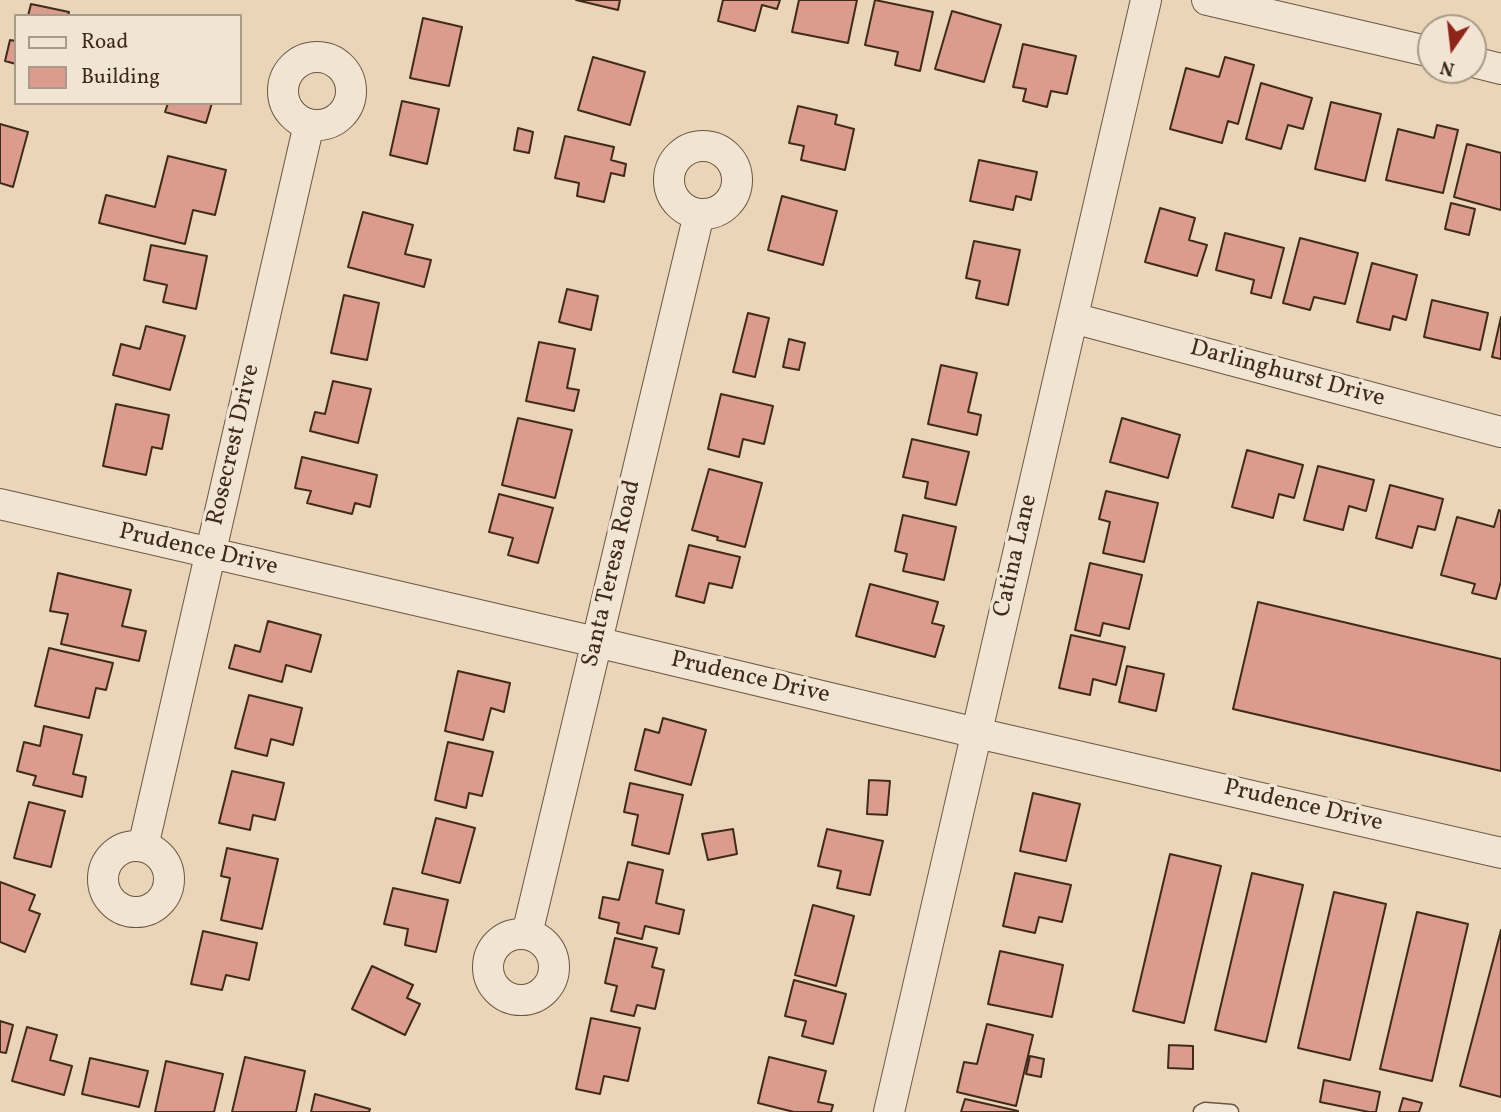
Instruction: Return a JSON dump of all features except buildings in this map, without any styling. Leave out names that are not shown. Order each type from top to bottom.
[{"type":"street","name":"Catina Lane","points":[[889,1112],[1146,0]]},
{"type":"street","points":[[1207,0],[1417,49]]},
{"type":"street","name":"Rosecrest Drive","points":[[143,847],[309,124]]},
{"type":"street","name":"Santa Teresa Road","points":[[527,934],[699,214]]},
{"type":"street","name":"Darlinghurst Drive","points":[[1073,318],[1501,432]]},
{"type":"street","name":"Prudence Drive","points":[[0,504],[1501,853]]},
{"type":"lane","points":[[1201,1112],[1231,1112]]}]
